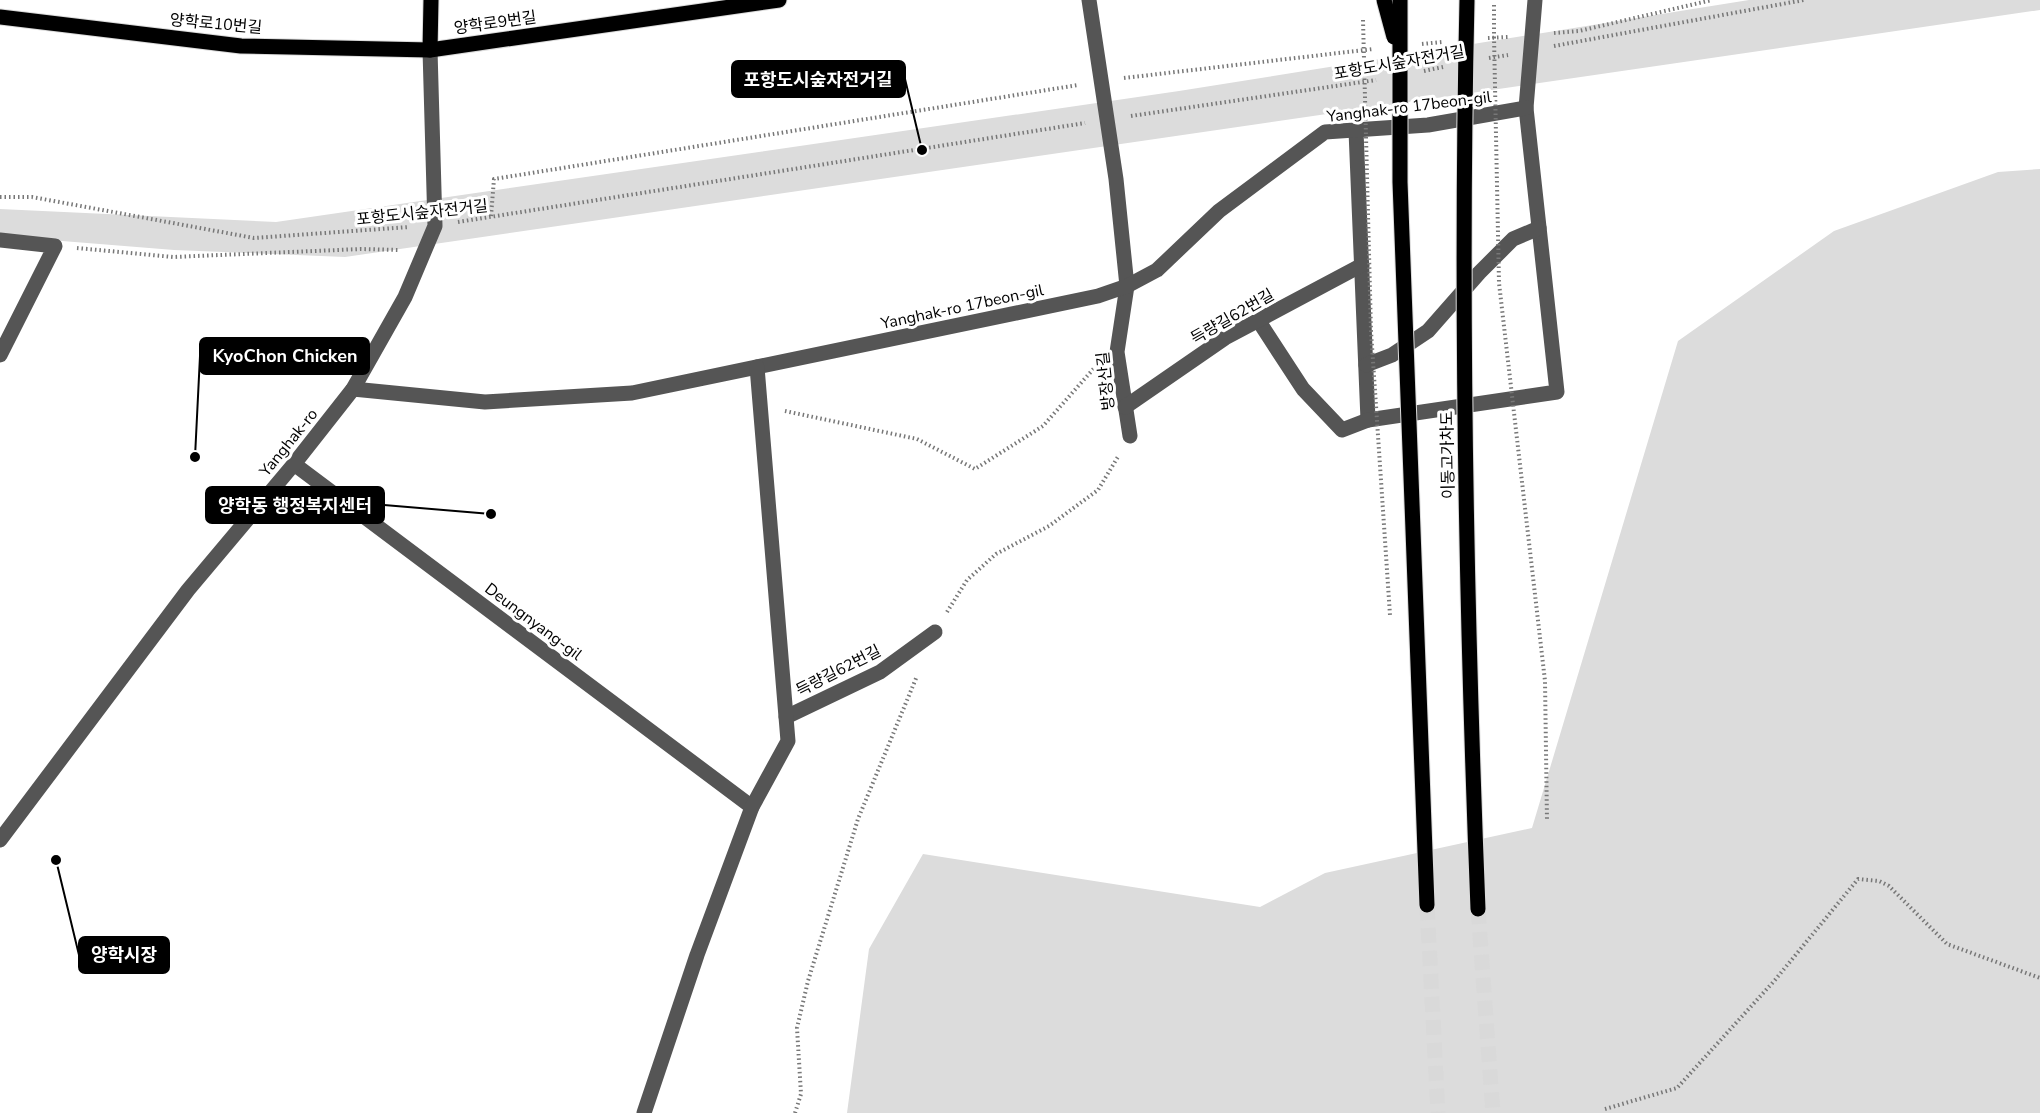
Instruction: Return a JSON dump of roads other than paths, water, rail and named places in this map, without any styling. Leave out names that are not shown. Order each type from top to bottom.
[{"type":"main road","name":"Yanghak-ro","points":[[430,50],[431,0]]},
{"type":"main road","name":"양학로9번길","points":[[430,50],[779,0]]},
{"type":"main road","points":[[1384,0],[1406,71]]},
{"type":"main road","points":[[1400,0],[1406,71],[1400,183],[1427,905]]},
{"type":"main road","name":"이동고가차도","points":[[1467,0],[1464,406],[1469,687],[1478,909]]},
{"type":"main road","name":"양학로10번길","points":[[0,17],[241,46],[430,50]]},
{"type":"street","name":"방장산길","points":[[1089,0],[1107,120],[1127,286],[1117,352],[1130,436]]},
{"type":"street","points":[[1258,320],[1303,388],[1342,430],[1368,420],[1557,392],[1526,108],[1535,0]]},
{"type":"street","name":"Yanghak-ro","points":[[0,840],[188,590],[294,464],[353,389],[405,297],[435,226],[430,50]]},
{"type":"street","name":"Yanghak-ro 17beon-gil","points":[[353,389],[485,402],[632,393],[1098,296],[1127,286],[1157,270],[1219,211],[1325,132],[1428,125],[1526,108]]},
{"type":"street","points":[[1356,131],[1368,420]]},
{"type":"street","points":[[1366,365],[1392,355],[1428,331],[1479,273],[1513,239],[1539,228]]},
{"type":"street","points":[[0,240],[55,246],[0,355]]},
{"type":"street","name":"득량길62번길","points":[[1125,407],[1225,338],[1362,265]]},
{"type":"street","points":[[644,1113],[697,955],[752,807],[788,741],[757,367]]},
{"type":"street","name":"Deungnyang-gil","points":[[294,464],[752,807]]},
{"type":"street","name":"득량길62번길","points":[[786,717],[880,672],[934,632]]},
{"type":"tunnel","points":[[1427,905],[1438,1113]]},
{"type":"tunnel","points":[[1478,909],[1493,1113]]},
{"type":"place","name":"포항도시숲자전거길","points":[[922,150]]},
{"type":"place","name":"KyoChon Chicken","points":[[195,457]]},
{"type":"place","name":"양학동 행정복지센터","points":[[491,514]]},
{"type":"place","name":"양학시장","points":[[56,860]]}]
